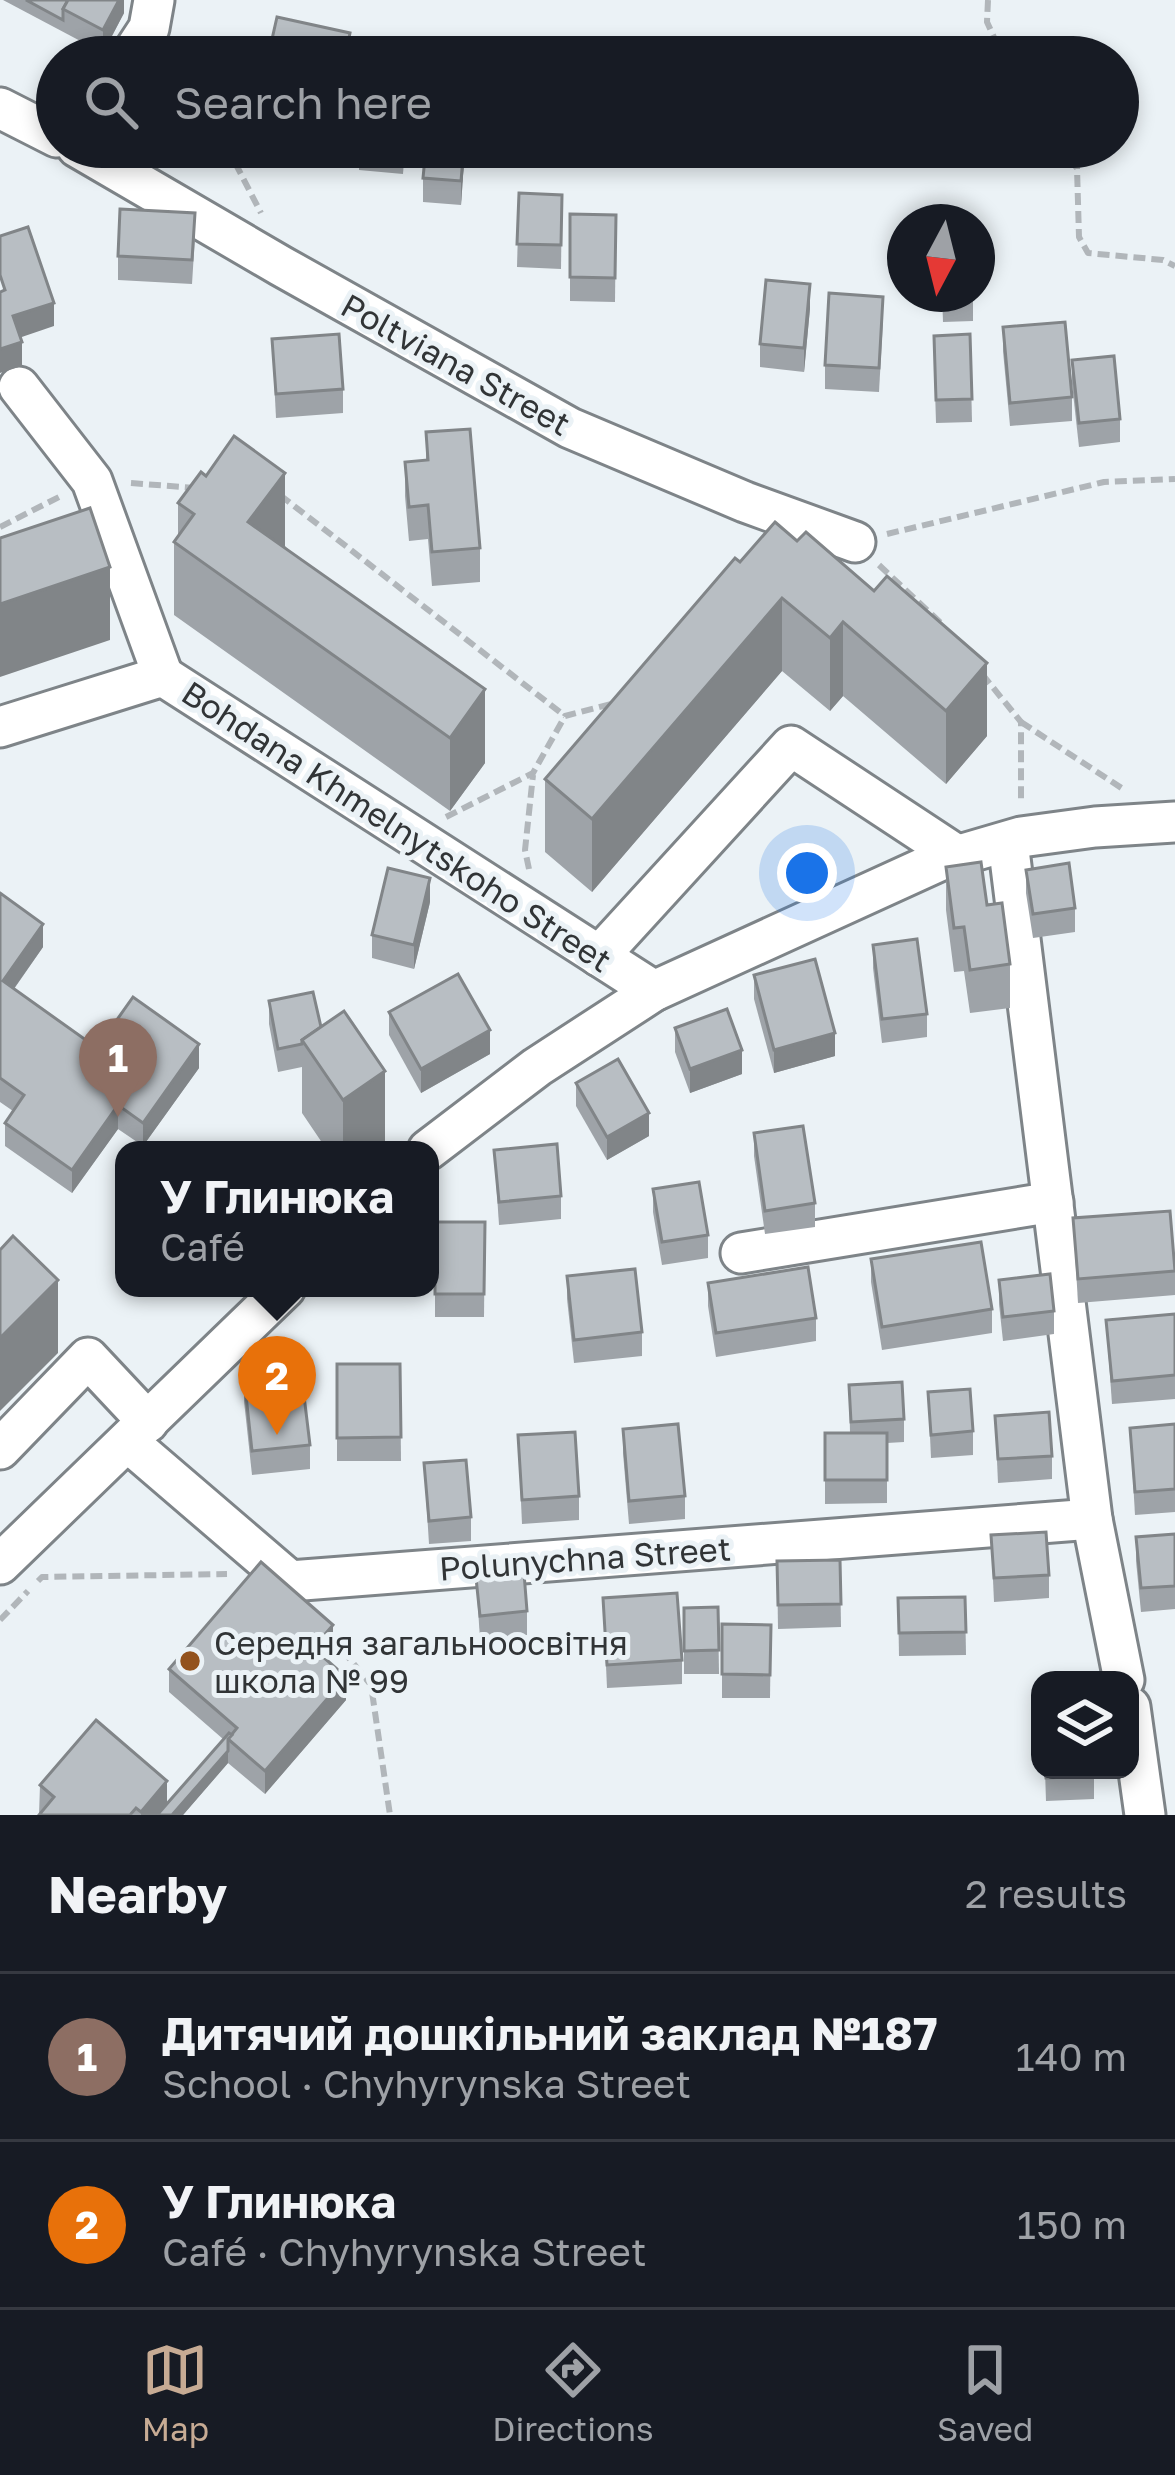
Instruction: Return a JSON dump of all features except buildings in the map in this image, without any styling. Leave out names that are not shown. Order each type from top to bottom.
[{"type":"street","points":[[144,36],[154,0]]},
{"type":"street","points":[[0,108],[36,126]]},
{"type":"street","name":"Poltviana Street","points":[[112,168],[570,428],[745,502],[855,542]]},
{"type":"street","points":[[19,387],[92,481],[163,676]]},
{"type":"street","name":"Bohdana Khmelnytskoho Street","points":[[0,727],[163,676],[654,991]]},
{"type":"street","points":[[599,956],[790,746],[958,856]]},
{"type":"street","points":[[439,1142],[537,1067],[654,991],[940,861],[1015,839],[1095,826],[1174,822]]},
{"type":"street","points":[[1015,839],[1092,1519],[1122,1671]]},
{"type":"street","points":[[741,1252],[1053,1202]]},
{"type":"street","points":[[0,1564],[276,1297]]},
{"type":"street","name":"Polunychna Street","points":[[0,1449],[88,1358],[138,1432],[290,1581],[1092,1519]]},
{"type":"street","points":[[1139,1772],[1145,1815]]},
{"type":"path","points":[[988,0],[987,22],[993,36]]},
{"type":"path","points":[[238,168],[269,230],[269,260]]},
{"type":"path","points":[[1077,168],[1079,237],[1088,253],[1162,260],[1175,266]]},
{"type":"path","points":[[855,542],[1104,482],[1175,479]]},
{"type":"path","points":[[0,526],[92,481],[210,490]]},
{"type":"path","points":[[280,495],[566,716]]},
{"type":"path","points":[[855,542],[944,626]]},
{"type":"path","points":[[970,658],[1021,722],[1174,822]]},
{"type":"path","points":[[541,919],[525,850],[533,773],[566,716],[634,698]]},
{"type":"path","points":[[1015,839],[1021,722]]},
{"type":"path","points":[[410,835],[533,773]]},
{"type":"path","points":[[0,1620],[42,1577],[226,1574]]},
{"type":"path","points":[[329,1634],[371,1685],[390,1815]]},
{"type":"place","name":"Дитячий дошкільний заклад №187","points":[[118,1117]]},
{"type":"place","name":"У Глинюка","points":[[277,1435]]},
{"type":"place","name":"Середня загальноосвітня школа № 99","points":[[190,1661]]}]
